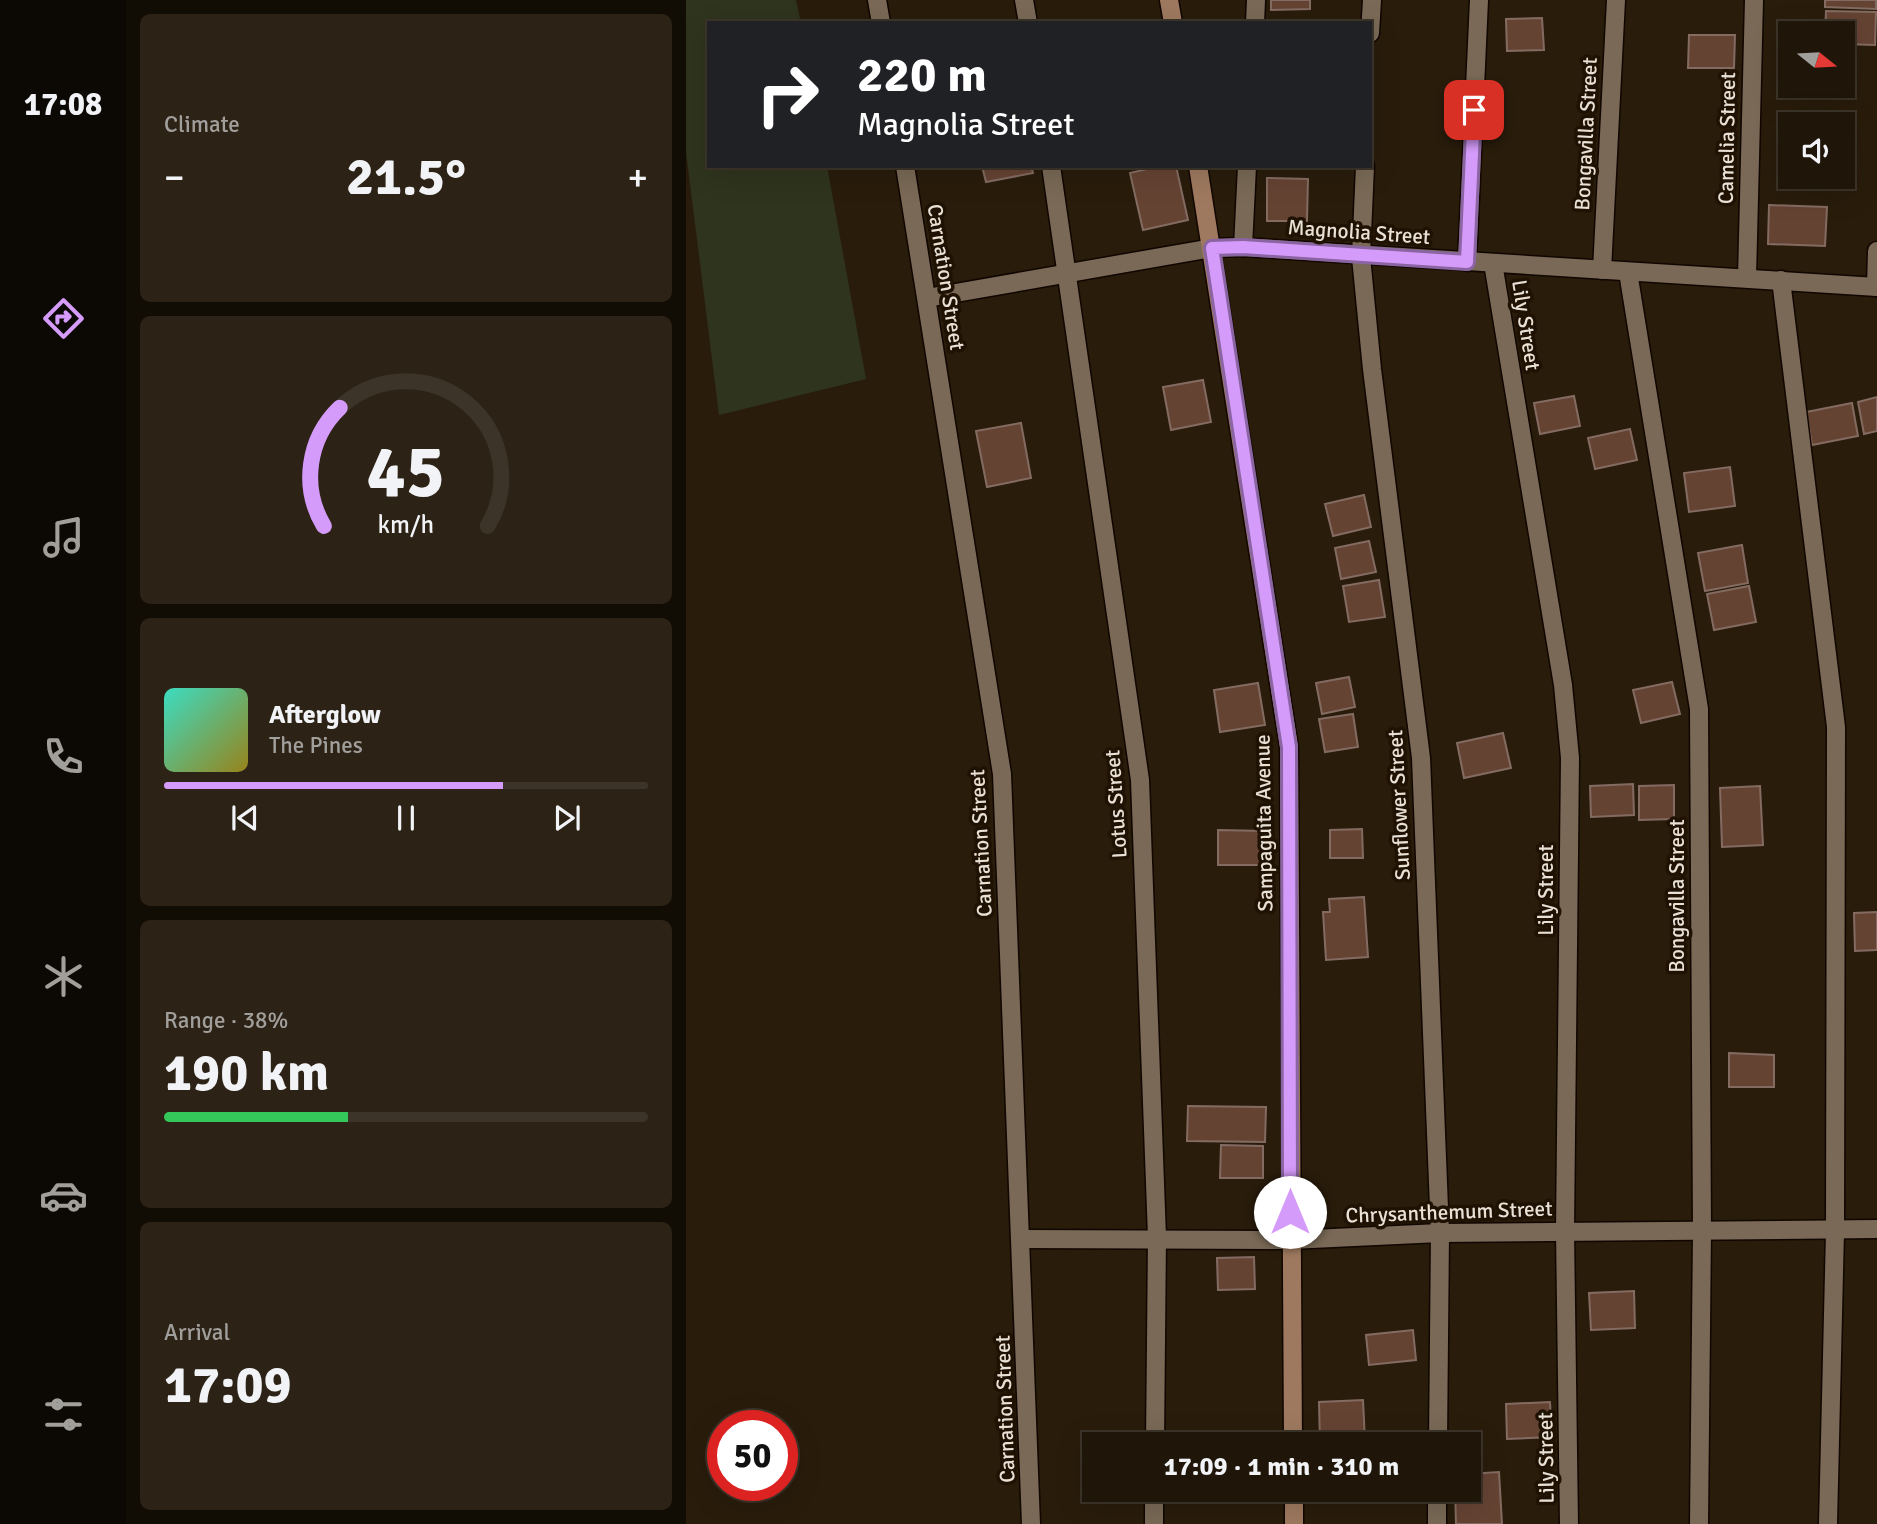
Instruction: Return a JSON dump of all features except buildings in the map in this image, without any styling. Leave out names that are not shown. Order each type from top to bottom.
[{"type":"main road","points":[[1169,0],[1173,21]]},
{"type":"main road","name":"Sampaguita Avenue","points":[[1198,168],[1289,747],[1293,1432]]},
{"type":"main road","points":[[1294,1502],[1294,1524]]},
{"type":"street","points":[[877,0],[881,21]]},
{"type":"street","points":[[1024,0],[1028,21]]},
{"type":"street","points":[[1255,21],[1256,0]]},
{"type":"street","points":[[1370,21],[1371,0]]},
{"type":"street","points":[[1467,262],[1479,0]]},
{"type":"street","name":"Bongavilla Street","points":[[1602,270],[1616,0]]},
{"type":"street","name":"Camelia Street","points":[[1746,277],[1754,0]]},
{"type":"street","name":"Carnation Street","points":[[905,168],[1002,774],[1023,1238],[1031,1524]]},
{"type":"street","name":"Lotus Street","points":[[1051,168],[1069,273],[1140,780],[1157,1237],[1155,1432]]},
{"type":"street","points":[[1243,247],[1247,168]]},
{"type":"street","name":"Sunflower Street","points":[[1365,168],[1362,257],[1374,382],[1422,758],[1440,1233],[1438,1432]]},
{"type":"street","name":"Magnolia Street","points":[[927,298],[1212,248],[1243,247],[1362,257],[1746,277],[1876,287]]},
{"type":"street","points":[[1876,287],[1877,251]]},
{"type":"street","name":"Lily Street","points":[[1493,263],[1563,685],[1570,758],[1565,1231],[1569,1524]]},
{"type":"street","name":"Bongavilla Street","points":[[1629,272],[1699,709],[1702,1231],[1699,1524]]},
{"type":"street","points":[[1781,280],[1836,727],[1835,1231],[1828,1524]]},
{"type":"street","name":"Chrysanthemum Street","points":[[1023,1238],[1290,1240],[1440,1233],[1877,1229]]},
{"type":"street","points":[[1154,1502],[1154,1524]]},
{"type":"street","points":[[1437,1502],[1437,1524]]},
{"type":"green space","points":[[686,0],[796,0],[801,21],[707,21],[707,168],[827,168],[866,379],[719,415],[686,152]]},
{"type":"route","points":[[1290,1212],[1289,747],[1212,248],[1243,247],[1467,262],[1474,110]]}]
